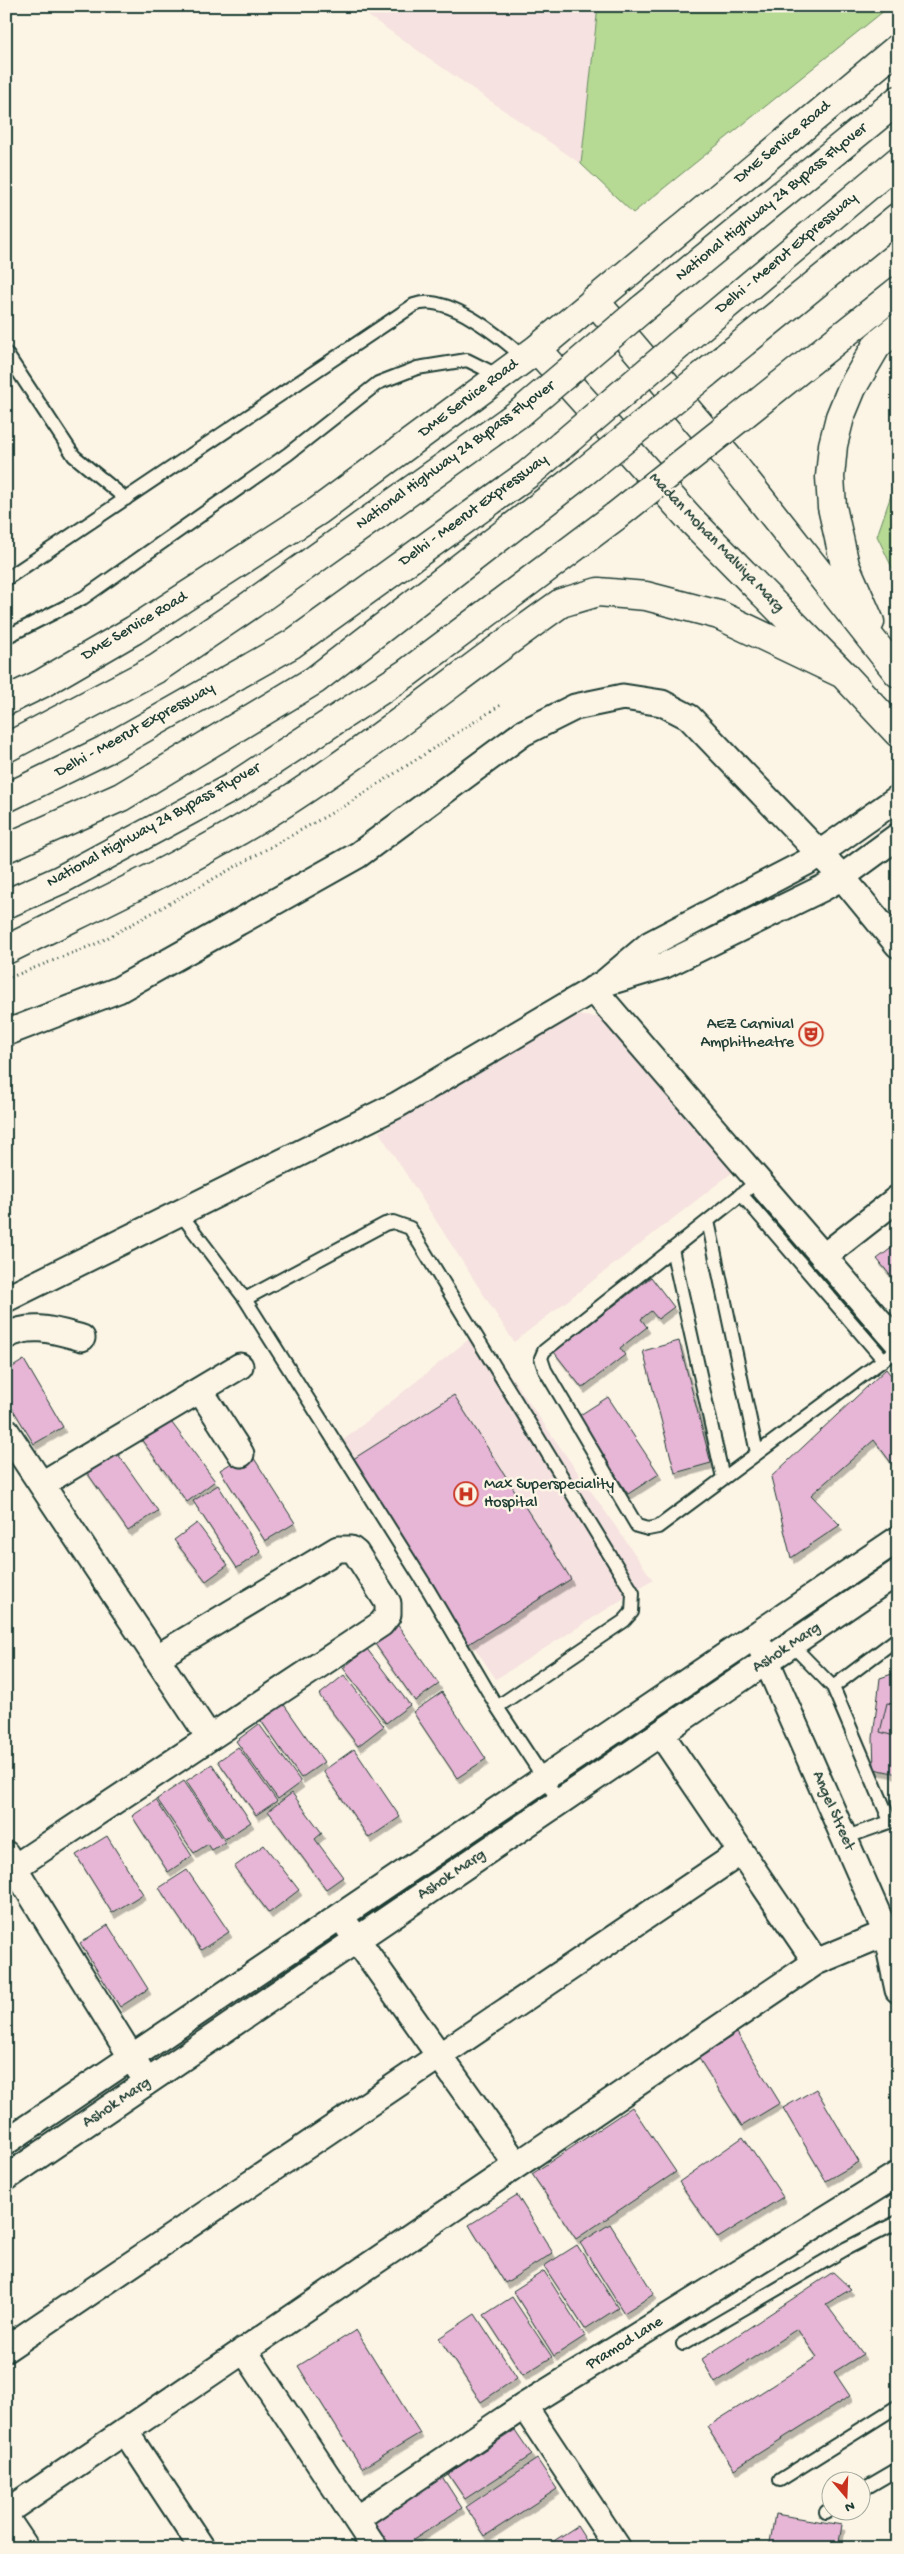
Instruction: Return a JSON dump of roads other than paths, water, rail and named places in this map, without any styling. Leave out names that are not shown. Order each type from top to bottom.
[{"type":"main road","name":"DME Service Road","points":[[6,701],[41,684],[134,630],[310,516],[531,354],[898,48]]},
{"type":"main road","name":"National Highway 24 Bypass Flyover","points":[[6,748],[156,669],[252,604],[521,412],[642,309],[898,100]]},
{"type":"main road","name":"Delhi - Meerut Expressway","points":[[6,798],[105,750],[292,644],[528,474],[898,161]]},
{"type":"main road","points":[[6,848],[121,797],[315,680],[585,471],[898,217]]},
{"type":"main road","name":"National Highway 24 Bypass Flyover","points":[[6,904],[60,880],[233,787],[407,673],[616,516],[898,291]]},
{"type":"main road","points":[[594,300],[728,459],[891,665]]},
{"type":"main road","points":[[891,665],[845,566],[832,507],[830,477],[833,445],[840,417],[852,388],[877,345],[898,328]]},
{"type":"main road","name":"Madan Mohan Malviya Marg","points":[[531,354],[692,522],[843,674],[898,734]]},
{"type":"main road","points":[[6,950],[170,868],[262,816],[372,742],[562,603],[598,592],[646,596],[720,615],[843,674]]},
{"type":"street","points":[[6,1033],[118,990],[350,860],[523,733],[575,707],[623,697],[662,703],[689,716],[842,877],[898,945]]},
{"type":"street","points":[[6,1299],[397,1105],[598,986],[650,944],[807,862],[898,798]]},
{"type":"street","points":[[598,986],[665,966],[842,877],[898,836]]},
{"type":"street","points":[[598,986],[749,1187],[823,1257],[846,1300],[891,1351]]},
{"type":"street","points":[[823,1257],[898,1198]]},
{"type":"street","points":[[6,1336],[19,1330],[34,1328],[82,1338]]},
{"type":"street","points":[[42,1484],[240,1366]]},
{"type":"street","points":[[200,1390],[240,1454]]},
{"type":"street","points":[[6,1431],[209,1738]]},
{"type":"street","name":"Ashok Marg","points":[[6,2142],[756,1636],[898,1538]]},
{"type":"street","points":[[147,2082],[10,1860],[209,1738],[385,1620],[388,1616],[388,1602],[356,1553],[343,1548],[332,1550],[156,1658]]},
{"type":"street","name":"Ashok Marg","points":[[6,2178],[792,1646],[898,1572]]},
{"type":"street","name":"Angel Street","points":[[756,1636],[844,1838],[892,1933],[898,1990]]},
{"type":"street","points":[[661,1734],[816,1962]]},
{"type":"street","points":[[6,2349],[741,1852]]},
{"type":"street","points":[[342,1916],[356,1940],[517,2165]]},
{"type":"street","points":[[6,2512],[816,1962],[892,1933]]},
{"type":"street","name":"Pramod Lane","points":[[356,2519],[524,2406],[898,2174]]},
{"type":"street","points":[[244,2350],[375,2548]]},
{"type":"street","points":[[524,2406],[618,2548]]},
{"type":"street","points":[[125,2431],[202,2548]]},
{"type":"street","points":[[6,2518],[26,2548]]},
{"type":"lane","points":[[6,579],[414,305],[423,301],[433,302],[469,317],[531,354]]},
{"type":"lane","points":[[6,353],[74,456],[126,499]]},
{"type":"lane","points":[[6,637],[83,598],[288,454],[378,384],[417,368],[467,360],[499,376]]},
{"type":"lane","points":[[846,1300],[749,1187],[544,1351],[541,1358],[542,1364],[637,1526],[648,1528],[658,1526],[891,1351],[898,1349]]},
{"type":"lane","points":[[180,1213],[245,1298],[429,1591],[497,1707],[560,1803]]},
{"type":"lane","points":[[708,1221],[757,1453]]},
{"type":"lane","points":[[245,1298],[385,1224],[393,1222],[410,1228],[633,1594],[632,1612],[624,1621],[497,1707]]},
{"type":"lane","points":[[672,1249],[723,1478]]},
{"type":"lane","points":[[833,1687],[898,1638]]},
{"type":"lane","points":[[792,1646],[833,1687],[894,1820],[844,1838]]},
{"type":"lane","points":[[683,2344],[847,2248],[898,2222]]},
{"type":"lane","points":[[780,2480],[898,2406]]},
{"type":"lane","points":[[872,2484],[898,2469]]},
{"type":"place","name":"AEZ Carnival Amphitheatre","points":[[811,1034]]},
{"type":"place","name":"Max Superspeciality Hospital","points":[[466,1494]]}]
